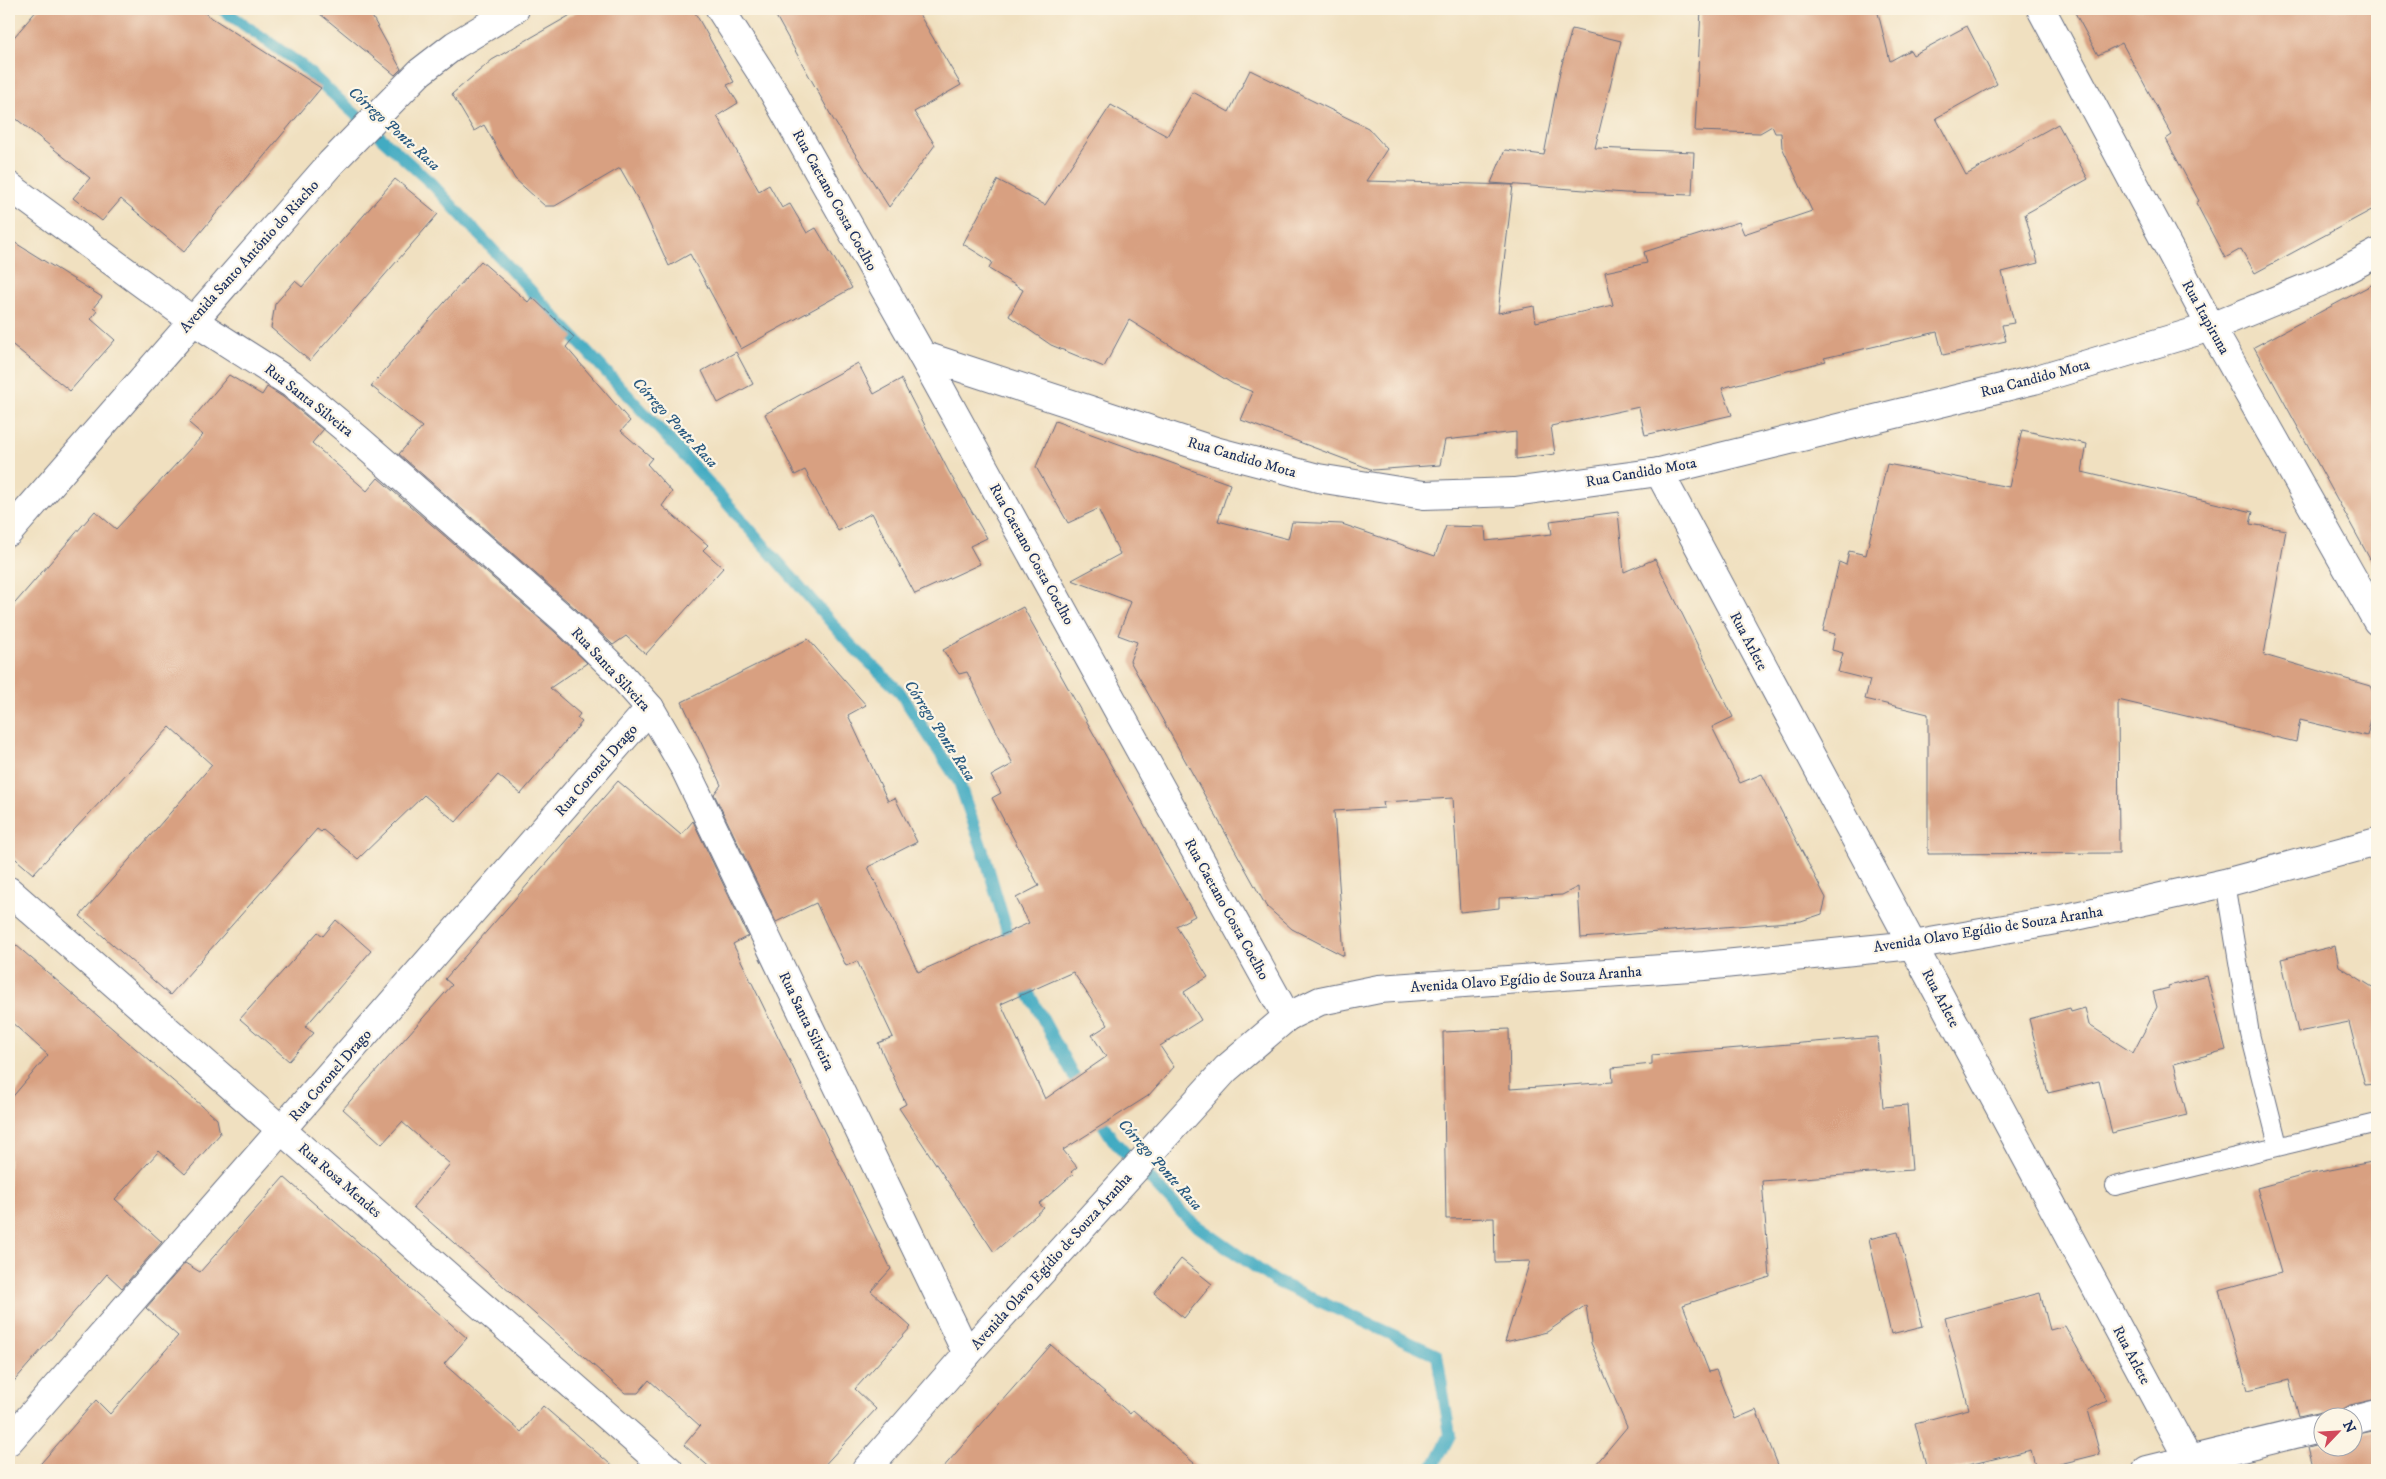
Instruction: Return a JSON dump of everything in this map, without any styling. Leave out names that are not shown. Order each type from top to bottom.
[{"type":"street","name":"Avenida Santo Antônio do Riacho","points":[[9,532],[192,320],[332,163],[420,72],[455,45],[515,9]]},
{"type":"street","name":"Rua Caetano Costa Coelho","points":[[720,9],[774,93],[922,355],[1287,1017]]},
{"type":"street","name":"Rua Caetano Costa Coelho","points":[[741,9],[774,93]]},
{"type":"street","name":"Rua Itapiruna","points":[[2041,9],[2211,327],[2377,621]]},
{"type":"street","name":"Rua Santa Silveira","points":[[9,186],[192,320],[292,384],[358,439],[566,621],[620,674],[650,708],[684,767],[967,1354]]},
{"type":"street","name":"Rua Candido Mota","points":[[922,355],[1215,451],[1318,478],[1424,495],[1514,492],[1659,472],[2034,380],[2211,327],[2330,278],[2377,253]]},
{"type":"street","name":"Rua Arlete","points":[[1659,472],[2191,1465]]},
{"type":"street","name":"Rua Coronel Drago","points":[[9,1441],[283,1130],[650,708]]},
{"type":"street","name":"Avenida Olavo Egídio de Souza Aranha","points":[[866,1470],[967,1354],[1226,1069],[1287,1017],[1320,1001],[1379,989],[1704,966],[1912,944],[2067,918],[2225,884],[2377,842]]},
{"type":"street","name":"Rua Rosa Mendes","points":[[9,891],[669,1470]]},
{"type":"street","points":[[2364,1417],[2377,1414]]},
{"type":"street","points":[[2148,1470],[2191,1465],[2314,1430]]},
{"type":"lane","points":[[2225,884],[2250,1034],[2278,1145]]},
{"type":"lane","points":[[2115,1186],[2278,1145],[2377,1123]]},
{"type":"building","points":[[38,9],[198,9],[321,88],[184,252],[121,199],[102,221],[73,198],[90,178],[9,113],[9,43]]},
{"type":"building","points":[[314,9],[368,9],[401,69],[395,75]]},
{"type":"building","points":[[581,9],[693,9],[734,82],[727,85],[738,103],[717,116],[759,191],[769,185],[782,208],[790,204],[807,233],[816,228],[852,288],[741,349],[690,254],[669,266],[640,203],[620,168],[555,206],[545,206],[515,179],[484,125],[474,131],[452,94],[492,60]]},
{"type":"building","points":[[772,9],[916,9],[961,85],[914,112],[935,145],[889,207],[833,119]]},
{"type":"building","points":[[1701,9],[1877,9],[1890,61],[1910,50],[1913,55],[1967,26],[1997,84],[1936,118],[1966,175],[2058,124],[2088,179],[2025,214],[2038,263],[2002,272],[2014,323],[2002,325],[2006,341],[1943,355],[1937,332],[1824,358],[1826,361],[1722,388],[1732,415],[1645,435],[1639,407],[1551,426],[1555,454],[1516,459],[1516,432],[1445,440],[1440,465],[1373,470],[1241,420],[1253,392],[1233,384],[1129,320],[1104,367],[1051,345],[1009,316],[1023,290],[989,269],[992,262],[963,244],[998,180],[1045,205],[1111,105],[1167,136],[1193,92],[1229,112],[1250,70],[1368,128],[1387,149],[1366,181],[1513,185],[1498,313],[1534,306],[1536,322],[1613,305],[1605,272],[1647,263],[1644,252],[1739,222],[1744,234],[1812,211],[1782,147],[1781,133],[1775,133],[1772,126],[1760,133],[1695,131]]},
{"type":"building","points":[[2073,9],[2377,9],[2377,207],[2255,273],[2241,249],[2225,258],[2196,203],[2199,201],[2166,139],[2172,135],[2122,43],[2098,55]]},
{"type":"building","points":[[1572,29],[1621,41],[1595,148],[1694,152],[1692,195],[1625,193],[1491,183],[1505,150],[1544,155],[1560,71]]},
{"type":"building","points":[[395,179],[438,214],[310,361],[271,328],[275,304],[295,281],[302,287]]},
{"type":"building","points":[[9,239],[102,297],[93,308],[97,311],[91,319],[115,340],[70,391],[9,342]]},
{"type":"building","points":[[481,261],[528,302],[532,297],[574,337],[566,347],[630,421],[621,431],[652,458],[647,464],[672,492],[662,506],[708,545],[703,550],[723,568],[646,654],[626,636],[613,645],[576,609],[399,454],[422,427],[371,386]]},
{"type":"building","points":[[2377,282],[2377,572],[2254,347]]},
{"type":"building","points":[[736,352],[753,384],[718,403],[702,371]]},
{"type":"building","points":[[858,363],[874,394],[901,379],[949,472],[987,538],[970,546],[980,564],[915,594],[872,513],[838,531],[805,470],[795,475],[765,414]]},
{"type":"building","points":[[229,375],[262,395],[267,387],[283,397],[323,430],[312,443],[367,491],[378,478],[555,632],[587,663],[550,688],[580,714],[577,718],[582,722],[521,794],[498,775],[456,822],[424,795],[358,859],[323,830],[321,832],[317,829],[170,995],[80,916],[212,765],[170,727],[33,874],[9,853],[9,610],[95,511],[116,529],[203,435],[189,423]]},
{"type":"building","points":[[1055,421],[1230,484],[1218,521],[1288,539],[1292,522],[1342,524],[1435,556],[1446,526],[1485,527],[1486,541],[1552,534],[1550,521],[1618,512],[1624,572],[1655,559],[1733,717],[1712,727],[1740,783],[1762,774],[1826,898],[1822,914],[1801,921],[1581,938],[1578,887],[1562,895],[1499,898],[1499,908],[1460,912],[1453,798],[1383,802],[1384,808],[1334,811],[1344,956],[1292,929],[1266,906],[1130,661],[1137,642],[1118,635],[1131,602],[1072,580],[1120,554],[1098,509],[1068,523],[1036,467]]},
{"type":"building","points":[[2022,430],[2087,444],[2082,472],[2253,512],[2250,524],[2286,530],[2264,655],[2370,686],[2376,698],[2367,736],[2300,720],[2296,742],[2118,700],[2119,853],[1928,854],[1928,714],[1865,699],[1870,680],[1838,672],[1843,653],[1832,650],[1835,634],[1823,631],[1839,562],[1846,565],[1849,551],[1866,555],[1887,464],[2009,487]]},
{"type":"building","points":[[1023,607],[1195,916],[1176,926],[1208,977],[1184,992],[1201,1020],[1160,1046],[1174,1067],[1148,1096],[1063,1150],[1077,1167],[1071,1172],[1073,1174],[1039,1204],[1044,1208],[994,1252],[899,1108],[906,1104],[878,1043],[893,1037],[857,961],[846,966],[816,903],[776,922],[714,794],[721,785],[682,702],[808,639],[866,705],[848,715],[888,801],[895,798],[917,842],[868,867],[918,972],[1029,923],[1016,898],[1039,886],[992,798],[1001,793],[991,776],[1013,764],[967,672],[959,674],[943,650]],"holes":[[[1073,972],[1108,1025],[1092,1035],[1106,1057],[1045,1099],[1001,1004]]]},
{"type":"building","points":[[618,781],[681,835],[693,821],[748,936],[733,944],[891,1269],[871,1291],[911,1327],[855,1389],[876,1409],[820,1470],[713,1470],[684,1445],[700,1426],[649,1380],[638,1393],[625,1393],[413,1207],[450,1164],[402,1122],[382,1144],[343,1109],[452,985],[445,979]]},
{"type":"building","points":[[336,920],[371,951],[305,1027],[314,1033],[289,1061],[240,1019],[318,932],[323,936]]},
{"type":"building","points":[[9,939],[217,1119],[220,1134],[185,1174],[159,1151],[115,1199],[162,1242],[122,1288],[107,1274],[9,1387],[9,1101],[48,1055],[9,1020]]},
{"type":"building","points":[[2335,946],[2339,966],[2377,990],[2377,1084],[2365,1085],[2349,1022],[2298,1032],[2281,959]]},
{"type":"building","points":[[2207,976],[2226,1050],[2174,1064],[2187,1115],[2112,1133],[2099,1081],[2048,1093],[2029,1019],[2070,1008],[2071,1012],[2085,1008],[2089,1025],[2133,1053],[2157,1007],[2153,992]]},
{"type":"building","points":[[1509,1029],[1510,1089],[1613,1082],[1612,1068],[1652,1064],[1652,1055],[1877,1037],[1883,1107],[1907,1105],[1912,1170],[1762,1181],[1770,1277],[1683,1305],[1709,1372],[1716,1370],[1735,1419],[1756,1410],[1780,1470],[1591,1470],[1627,1427],[1591,1343],[1586,1305],[1547,1332],[1505,1342],[1530,1261],[1495,1262],[1494,1218],[1446,1219],[1443,1032]]},
{"type":"building","points":[[2377,1161],[2377,1399],[2348,1406],[2314,1406],[2314,1414],[2299,1417],[2289,1380],[2248,1390],[2219,1290],[2281,1273],[2257,1188],[2309,1174]]},
{"type":"building","points":[[284,1177],[467,1338],[444,1364],[521,1432],[543,1406],[617,1470],[35,1470],[96,1400],[110,1414],[178,1336],[146,1308],[185,1263],[200,1272]]},
{"type":"building","points":[[1898,1232],[1923,1326],[1891,1334],[1869,1239]]},
{"type":"building","points":[[1181,1259],[1212,1284],[1184,1318],[1154,1293]]},
{"type":"building","points":[[2040,1293],[2050,1330],[2065,1326],[2107,1401],[2088,1410],[2100,1454],[2036,1470],[2031,1450],[1948,1470],[1927,1470],[1915,1423],[1969,1409],[1945,1318]]},
{"type":"building","points":[[1051,1345],[1130,1414],[1133,1410],[1202,1470],[941,1470]]},
{"type":"building","points":[[2377,1430],[2377,1470],[2314,1470],[2308,1447],[2314,1446],[2314,1456],[2364,1456],[2364,1433]]},
{"type":"waterway","name":"Córrego Ponte Rasa","points":[[222,9],[301,65],[432,184],[711,485],[851,645],[899,691],[959,782],[986,860],[1012,948]]},
{"type":"waterway","name":"Córrego Ponte Rasa","points":[[1021,979],[1083,1093]]},
{"type":"waterway","name":"Córrego Ponte Rasa","points":[[1095,1112],[1113,1140],[1190,1221],[1275,1281],[1437,1355],[1450,1435],[1432,1470]]}]
